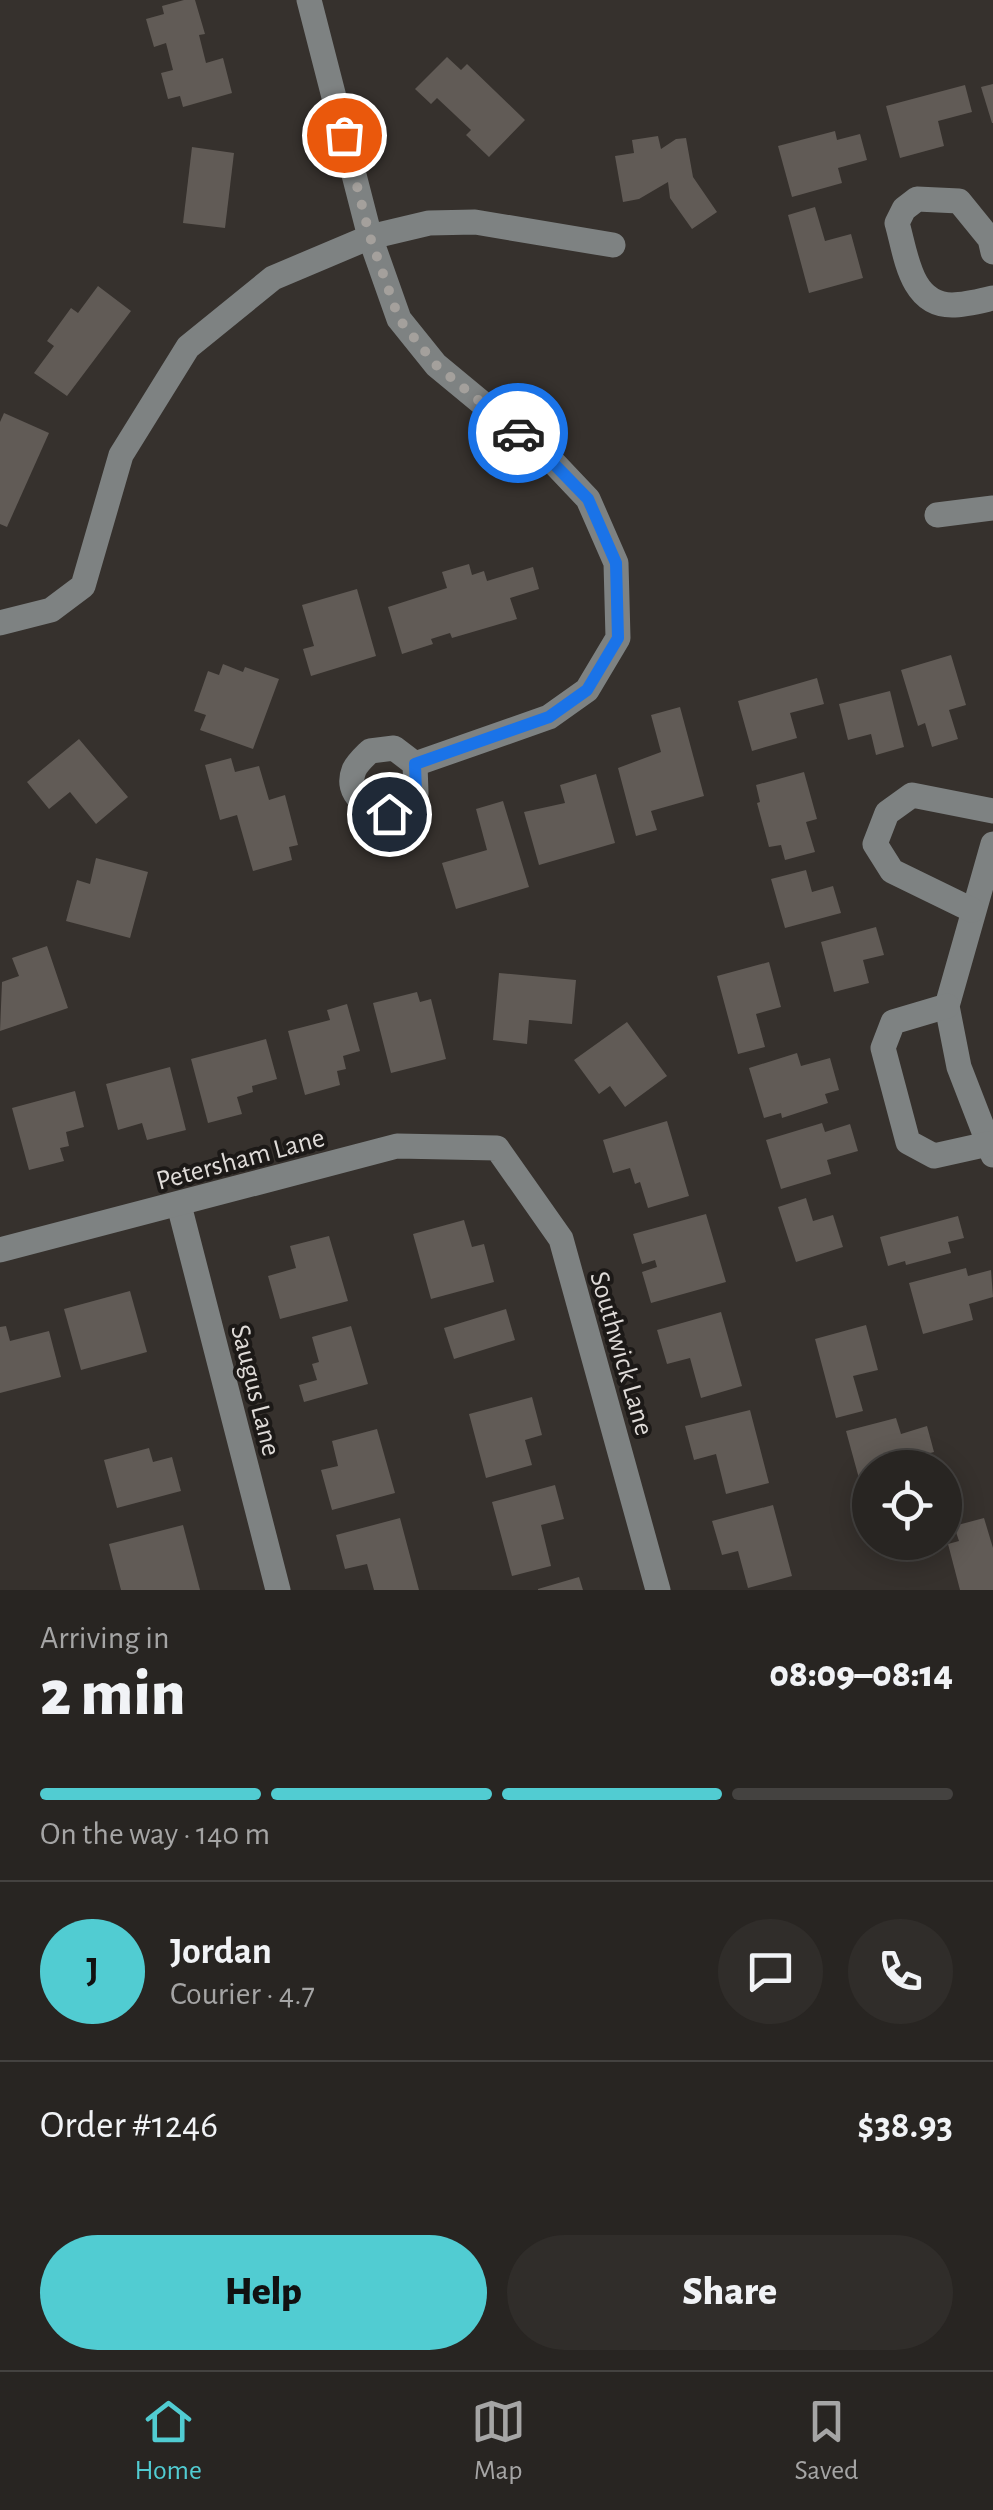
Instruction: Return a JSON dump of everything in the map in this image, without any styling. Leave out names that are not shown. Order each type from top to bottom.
[{"type":"street","points":[[310,0],[370,237],[399,319],[436,365],[552,462],[588,499],[616,563],[618,638],[587,690],[549,717],[415,764]]},
{"type":"street","points":[[993,252],[990,239],[959,201],[917,198],[904,208],[897,224],[917,289],[927,297],[949,306],[993,298]]},
{"type":"street","points":[[0,624],[51,610],[83,586],[122,454],[188,347],[273,278],[370,237],[430,224],[476,222],[613,245]]},
{"type":"street","points":[[937,515],[993,508]]},
{"type":"street","points":[[972,910],[892,872],[876,844],[888,813],[912,795],[993,811]]},
{"type":"street","points":[[947,1006],[893,1022],[882,1048],[908,1142],[934,1156],[990,1150],[959,1067],[947,1006],[993,844]]},
{"type":"street","name":"Petersham Lane","points":[[0,1250],[397,1146],[498,1148]]},
{"type":"street","name":"Southwick Lane","points":[[498,1148],[560,1239],[658,1590]]},
{"type":"street","name":"Saugus Lane","points":[[179,1205],[278,1590]]},
{"type":"building","points":[[195,0],[205,34],[199,35],[206,63],[223,58],[232,93],[183,107],[180,96],[168,99],[161,73],[173,70],[166,43],[154,47],[146,19],[164,14],[162,6]]},
{"type":"building","points":[[447,57],[461,70],[467,64],[525,120],[489,157],[466,135],[471,130],[437,98],[431,104],[415,89]]},
{"type":"building","points":[[993,84],[993,123],[992,123],[981,87]]},
{"type":"building","points":[[965,85],[972,112],[938,121],[944,146],[900,158],[886,106]]},
{"type":"building","points":[[835,131],[837,140],[860,134],[867,160],[838,168],[842,183],[792,197],[778,146]]},
{"type":"building","points":[[658,136],[661,149],[676,139],[686,138],[693,177],[717,212],[692,229],[670,198],[668,182],[639,199],[623,202],[615,156],[634,153],[632,140]]},
{"type":"building","points":[[192,147],[234,153],[225,228],[183,223]]},
{"type":"building","points":[[815,207],[825,241],[851,234],[863,278],[809,293],[788,215]]},
{"type":"building","points":[[98,286],[131,311],[67,396],[34,373],[54,346],[47,341],[71,308],[78,313]]},
{"type":"building","points":[[4,413],[49,433],[7,527],[0,524],[0,422]]},
{"type":"building","points":[[469,564],[472,575],[484,571],[487,581],[533,567],[539,589],[510,598],[517,619],[452,638],[450,633],[431,639],[433,644],[402,654],[388,607],[447,588],[442,572]]},
{"type":"building","points":[[357,589],[376,656],[311,676],[303,649],[314,646],[302,605]]},
{"type":"building","points":[[951,655],[966,705],[949,710],[958,739],[932,747],[925,723],[918,726],[901,670]]},
{"type":"building","points":[[223,664],[279,679],[253,749],[200,730],[206,715],[194,711],[208,671],[219,675]]},
{"type":"building","points":[[817,678],[824,704],[790,713],[797,738],[752,751],[738,701]]},
{"type":"building","points":[[890,691],[904,747],[876,755],[871,734],[848,740],[839,704]]},
{"type":"building","points":[[680,707],[704,796],[651,811],[657,830],[636,836],[618,768],[661,752],[651,715]]},
{"type":"building","points":[[79,739],[128,797],[96,824],[70,792],[49,809],[27,782]]},
{"type":"building","points":[[231,758],[235,772],[259,766],[269,800],[285,795],[298,845],[289,847],[292,860],[253,871],[237,815],[220,820],[205,765]]},
{"type":"building","points":[[804,772],[817,819],[806,822],[815,852],[785,860],[781,845],[769,847],[756,785]]},
{"type":"building","points":[[596,774],[615,843],[539,865],[524,812],[565,803],[560,785]]},
{"type":"building","points":[[503,801],[529,887],[456,909],[442,863],[487,850],[476,809]]},
{"type":"building","points":[[96,858],[148,872],[130,938],[66,921],[77,880],[90,884]]},
{"type":"building","points":[[806,870],[812,892],[833,886],[841,913],[785,928],[771,879]]},
{"type":"building","points":[[876,927],[884,955],[863,960],[869,983],[834,992],[821,942]]},
{"type":"building","points":[[47,946],[68,1008],[0,1031],[2,982],[19,976],[12,958]]},
{"type":"building","points":[[769,962],[781,1007],[756,1014],[765,1047],[738,1054],[717,976]]},
{"type":"building","points":[[499,973],[576,980],[572,1024],[529,1020],[527,1044],[493,1040]]},
{"type":"building","points":[[417,992],[420,1002],[431,999],[446,1059],[391,1073],[373,1003]]},
{"type":"building","points":[[347,1004],[360,1051],[343,1056],[346,1069],[337,1071],[340,1085],[305,1095],[288,1031],[330,1020],[327,1010]]},
{"type":"building","points":[[627,1022],[667,1076],[625,1107],[610,1086],[599,1094],[574,1060]]},
{"type":"building","points":[[266,1039],[277,1079],[252,1086],[253,1092],[237,1097],[242,1114],[208,1123],[191,1059]]},
{"type":"building","points":[[797,1053],[801,1066],[830,1058],[839,1090],[825,1094],[828,1103],[782,1118],[781,1113],[764,1118],[749,1068]]},
{"type":"building","points":[[170,1067],[186,1130],[147,1140],[142,1123],[118,1130],[106,1084]]},
{"type":"building","points":[[75,1091],[84,1127],[66,1132],[69,1146],[60,1148],[64,1161],[29,1170],[12,1108]]},
{"type":"building","points":[[667,1121],[689,1196],[648,1208],[640,1182],[635,1184],[630,1168],[613,1173],[603,1140]]},
{"type":"building","points":[[822,1123],[825,1132],[850,1124],[858,1151],[827,1160],[831,1174],[781,1189],[766,1140]]},
{"type":"building","points":[[806,1198],[813,1221],[833,1215],[843,1247],[796,1262],[778,1207]]},
{"type":"building","points":[[706,1214],[726,1282],[651,1303],[642,1272],[657,1267],[655,1260],[642,1264],[633,1234]]},
{"type":"building","points":[[958,1216],[964,1238],[948,1242],[951,1253],[888,1266],[880,1237]]},
{"type":"building","points":[[464,1220],[472,1247],[484,1244],[494,1282],[431,1299],[413,1234]]},
{"type":"building","points":[[329,1236],[348,1301],[280,1319],[268,1276],[296,1268],[290,1246]]},
{"type":"building","points":[[966,1268],[968,1276],[991,1270],[993,1297],[969,1304],[973,1320],[923,1334],[909,1283]]},
{"type":"building","points":[[130,1291],[147,1352],[81,1370],[64,1309]]},
{"type":"building","points":[[506,1309],[515,1340],[454,1359],[444,1328]]},
{"type":"building","points":[[721,1312],[742,1386],[701,1398],[690,1358],[667,1364],[657,1330]]},
{"type":"building","points":[[866,1325],[878,1370],[853,1376],[863,1411],[836,1418],[815,1339]]},
{"type":"building","points":[[6,1326],[10,1341],[49,1331],[61,1377],[0,1393],[0,1327]]},
{"type":"building","points":[[351,1326],[368,1384],[304,1402],[299,1385],[317,1380],[312,1364],[319,1362],[312,1337]]},
{"type":"building","points":[[532,1397],[542,1435],[525,1440],[532,1465],[486,1478],[469,1414]]},
{"type":"building","points":[[750,1410],[769,1483],[726,1494],[716,1454],[694,1460],[685,1426]]},
{"type":"building","points":[[896,1418],[901,1434],[927,1426],[933,1450],[852,1453],[846,1431]]},
{"type":"building","points":[[377,1429],[395,1493],[332,1510],[321,1470],[338,1466],[332,1441]]},
{"type":"building","points":[[149,1448],[153,1462],[172,1457],[181,1491],[117,1508],[104,1460]]},
{"type":"building","points":[[555,1485],[564,1519],[541,1525],[551,1566],[512,1576],[492,1502]]},
{"type":"building","points":[[773,1505],[792,1576],[748,1588],[738,1551],[722,1555],[712,1521]]},
{"type":"building","points":[[400,1518],[419,1590],[374,1590],[367,1564],[345,1569],[336,1535]]},
{"type":"building","points":[[984,1518],[993,1548],[993,1590],[960,1590],[952,1560],[962,1560],[962,1524]]},
{"type":"building","points":[[183,1525],[200,1590],[121,1590],[109,1544]]},
{"type":"building","points":[[579,1577],[583,1590],[538,1590],[538,1589]]},
{"type":"way so far","points":[[344,135],[370,237],[399,319],[436,365],[518,433]]},
{"type":"route","points":[[389,814],[416,794],[415,764],[549,717],[587,690],[618,638],[616,563],[588,499],[518,433]]}]
